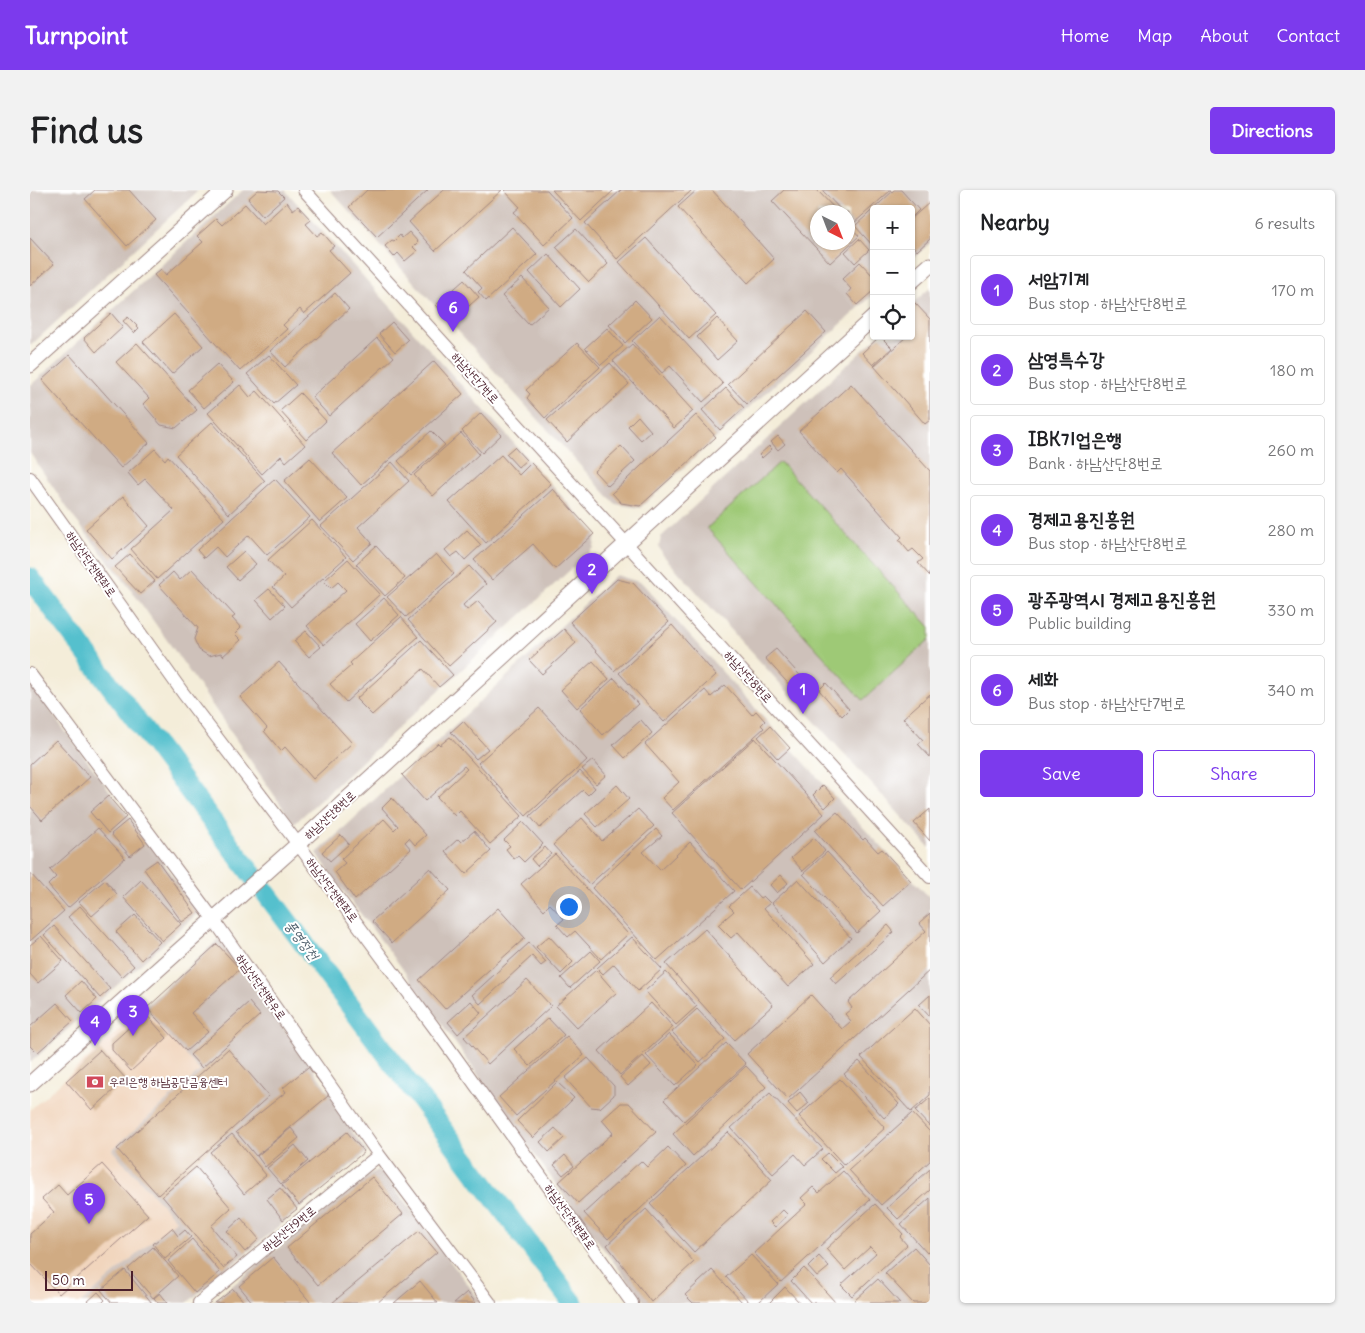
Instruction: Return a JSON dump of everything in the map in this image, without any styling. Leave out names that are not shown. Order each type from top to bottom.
[{"type":"street","points":[[30,365],[225,190]]},
{"type":"street","name":"하남산단7번로","points":[[304,190],[626,543]]},
{"type":"street","points":[[915,278],[930,265]]},
{"type":"street","name":"하남산단8번로","points":[[30,1084],[295,848],[870,321]]},
{"type":"street","name":"하남산단천변좌로","points":[[30,478],[295,848],[436,1030],[632,1303]]},
{"type":"street","name":"하남산단8번로","points":[[626,543],[930,877]]},
{"type":"street","name":"하남산단천변우로","points":[[30,674],[217,917],[379,1155],[490,1303]]},
{"type":"street","name":"하남산단9번로","points":[[199,1303],[379,1155]]},
{"type":"shaded area","points":[[30,190],[199,190],[30,346]]},
{"type":"shaded area","points":[[243,190],[285,190],[596,534],[594,548],[295,823],[132,591],[74,518],[30,453],[30,386]]},
{"type":"shaded area","points":[[330,190],[930,190],[930,243],[915,256],[915,205],[870,205],[870,298],[640,508],[615,504]]},
{"type":"shaded area","points":[[930,288],[930,848],[663,555],[659,547],[661,537],[874,340],[915,340],[915,301]]},
{"type":"shaded area","points":[[616,575],[642,583],[858,822],[930,898],[930,1303],[645,1303],[580,1218],[399,964],[338,884],[317,853]]},
{"type":"shaded area","points":[[30,684],[157,854],[198,913],[30,1063]]},
{"type":"shaded area","points":[[219,939],[353,1125],[351,1130],[367,1152],[187,1303],[81,1303],[176,1220],[112,1150],[200,1071],[143,1008]]},
{"type":"shaded area","points":[[143,1008],[200,1071],[112,1150],[176,1220],[81,1303],[30,1303],[30,1110]]},
{"type":"shaded area","points":[[381,1171],[482,1303],[211,1303],[370,1174]]},
{"type":"green space","points":[[780,462],[930,627],[930,639],[863,700],[707,528]]},
{"type":"building","points":[[95,190],[129,190],[156,220],[127,246],[85,199]]},
{"type":"building","points":[[258,190],[278,191],[284,197],[263,216],[248,199]]},
{"type":"building","points":[[367,190],[428,190],[377,237],[349,207]]},
{"type":"building","points":[[444,190],[502,190],[435,251],[409,222]]},
{"type":"building","points":[[504,190],[547,190],[573,218],[544,245],[514,212],[520,207]]},
{"type":"building","points":[[552,190],[614,190],[581,221]]},
{"type":"building","points":[[621,190],[692,190],[617,259],[585,223]]},
{"type":"building","points":[[697,190],[712,190],[774,259],[748,283],[678,207]]},
{"type":"building","points":[[784,190],[817,190],[831,205],[810,205],[810,242],[772,201]]},
{"type":"building","points":[[822,190],[891,190],[874,205],[870,205],[870,209],[855,222],[855,205],[836,205]]},
{"type":"building","points":[[894,190],[901,190],[914,205],[878,205]]},
{"type":"building","points":[[287,202],[293,210],[298,206],[311,220],[306,224],[317,236],[322,232],[334,246],[329,250],[350,273],[304,314],[300,309],[283,325],[287,329],[240,371],[154,275],[161,269],[166,275],[203,242],[197,236],[216,219],[222,225],[245,204],[263,224]]},
{"type":"building","points":[[930,202],[930,239],[917,251],[915,249],[915,215]]},
{"type":"building","points":[[915,206],[919,210],[915,214]]},
{"type":"building","points":[[870,212],[870,243],[855,226]]},
{"type":"building","points":[[512,227],[537,254],[486,301],[478,292],[482,288],[466,270]]},
{"type":"building","points":[[576,229],[608,264],[589,282],[556,247]]},
{"type":"building","points":[[855,231],[859,236],[855,240]]},
{"type":"building","points":[[409,232],[418,242],[413,247],[417,251],[405,261],[398,253],[394,257],[385,246],[400,235],[402,238]]},
{"type":"building","points":[[30,238],[54,264],[30,286]]},
{"type":"building","points":[[646,238],[716,315],[689,339],[619,262]]},
{"type":"building","points":[[859,239],[869,250],[855,263],[845,252],[847,250],[855,250],[855,243]]},
{"type":"building","points":[[818,250],[844,250],[830,263]]},
{"type":"building","points":[[548,254],[580,289],[561,307],[529,272]]},
{"type":"building","points":[[860,262],[870,273],[870,294],[857,305],[847,294],[851,289],[842,279]]},
{"type":"building","points":[[522,278],[549,307],[529,325],[502,296]]},
{"type":"building","points":[[464,280],[479,297],[451,322],[436,305]]},
{"type":"building","points":[[335,293],[349,309],[285,367],[270,351]]},
{"type":"building","points":[[635,300],[652,318],[625,343],[609,325]]},
{"type":"building","points":[[915,303],[930,319],[930,420],[925,424],[874,366],[903,340],[915,340]]},
{"type":"building","points":[[807,311],[826,332],[747,404],[728,384]]},
{"type":"building","points":[[111,313],[123,327],[96,352],[84,338]]},
{"type":"building","points":[[174,314],[203,346],[172,374],[143,342]]},
{"type":"building","points":[[660,315],[723,384],[703,402],[670,366],[662,373],[632,341]]},
{"type":"building","points":[[128,317],[139,328],[134,333],[123,321]]},
{"type":"building","points":[[717,318],[738,341],[717,360],[697,337]]},
{"type":"building","points":[[392,322],[408,340],[395,352],[379,334]]},
{"type":"building","points":[[607,328],[623,346],[601,365],[585,348]]},
{"type":"building","points":[[377,338],[394,357],[329,416],[312,397]]},
{"type":"building","points":[[876,340],[884,340],[892,348],[873,365],[862,353]]},
{"type":"building","points":[[137,343],[197,410],[176,428],[161,425],[143,404],[149,398],[116,362]]},
{"type":"building","points":[[577,343],[600,367],[545,418],[527,398],[530,394],[526,390]]},
{"type":"building","points":[[632,344],[693,411],[674,428],[613,361]]},
{"type":"building","points":[[70,355],[149,443],[121,468],[42,380]]},
{"type":"building","points":[[269,355],[296,385],[274,404],[247,374]]},
{"type":"building","points":[[434,361],[463,394],[361,485],[332,453]]},
{"type":"building","points":[[610,363],[629,384],[567,442],[547,420]]},
{"type":"building","points":[[217,364],[234,382],[204,408],[188,390]]},
{"type":"building","points":[[851,384],[930,471],[930,576],[918,563],[923,559],[913,549],[909,552],[899,540],[902,537],[841,469],[837,473],[799,431]]},
{"type":"building","points":[[240,385],[250,397],[257,391],[305,445],[286,462],[281,456],[262,474],[208,413]]},
{"type":"building","points":[[726,388],[744,408],[720,430],[702,410]]},
{"type":"building","points":[[300,393],[326,421],[306,440],[280,411]]},
{"type":"building","points":[[481,413],[501,435],[482,453],[462,431]]},
{"type":"building","points":[[696,415],[716,437],[640,506],[621,503],[612,493]]},
{"type":"building","points":[[638,416],[651,431],[641,440],[628,426]]},
{"type":"building","points":[[212,422],[265,481],[229,514],[176,455]]},
{"type":"building","points":[[431,431],[445,445],[411,475],[398,461]]},
{"type":"building","points":[[461,433],[479,454],[433,496],[414,475]]},
{"type":"building","points":[[778,436],[785,444],[778,450],[771,442]]},
{"type":"building","points":[[621,446],[635,461],[608,486],[594,471]]},
{"type":"building","points":[[769,446],[772,449],[762,458],[759,455]]},
{"type":"building","points":[[514,447],[526,460],[518,467],[506,454]]},
{"type":"building","points":[[155,449],[165,460],[168,456],[224,519],[157,579],[131,549],[174,510],[145,479],[138,485],[128,473]]},
{"type":"building","points":[[501,455],[519,475],[531,463],[551,484],[486,543],[449,502]]},
{"type":"building","points":[[310,458],[347,498],[320,522],[284,481]]},
{"type":"building","points":[[392,462],[409,481],[358,527],[372,543],[353,560],[321,526]]},
{"type":"building","points":[[275,479],[310,517],[267,555],[249,535],[225,557],[216,547],[204,558],[197,550]]},
{"type":"building","points":[[553,489],[594,534],[555,569],[533,544],[492,580],[474,560]]},
{"type":"building","points":[[123,496],[149,526],[112,559],[86,529]]},
{"type":"building","points":[[312,520],[346,557],[291,607],[273,587],[284,577],[268,560]]},
{"type":"building","points":[[467,530],[481,545],[465,560],[458,552],[451,557],[445,550]]},
{"type":"building","points":[[376,546],[405,578],[385,596],[356,564]]},
{"type":"building","points":[[244,551],[256,564],[238,580],[226,567]]},
{"type":"building","points":[[130,554],[155,581],[140,594],[115,567]]},
{"type":"building","points":[[436,554],[454,574],[406,617],[387,597]]},
{"type":"building","points":[[348,559],[380,594],[324,645],[307,626],[346,590],[338,582],[331,588],[324,581]]},
{"type":"building","points":[[469,566],[486,584],[463,605],[467,610],[478,601],[497,622],[449,666],[408,620]]},
{"type":"building","points":[[192,569],[235,616],[232,618],[241,628],[235,634],[241,640],[223,656],[221,653],[209,656],[199,650],[194,639],[198,628],[159,585],[173,572],[180,580]]},
{"type":"building","points":[[617,579],[633,583],[669,622],[614,671],[570,622]]},
{"type":"building","points":[[269,589],[285,606],[272,618],[256,600]]},
{"type":"building","points":[[384,598],[399,615],[370,641],[355,624]]},
{"type":"building","points":[[401,617],[418,637],[346,702],[330,684],[352,665],[350,663]]},
{"type":"building","points":[[672,625],[716,675],[664,722],[619,673]]},
{"type":"building","points":[[564,629],[576,643],[542,674],[529,660]]},
{"type":"building","points":[[306,631],[321,647],[309,657],[294,641]]},
{"type":"building","points":[[421,640],[453,675],[439,687],[423,669],[372,715],[356,699]]},
{"type":"building","points":[[776,649],[806,682],[795,691],[765,658]]},
{"type":"building","points":[[593,661],[609,679],[577,708],[561,690]]},
{"type":"building","points":[[279,662],[352,743],[313,779],[285,747],[281,751],[264,731],[267,728],[240,697]]},
{"type":"building","points":[[614,678],[638,704],[603,735],[580,709]]},
{"type":"building","points":[[826,683],[849,709],[842,716],[819,690]]},
{"type":"building","points":[[725,685],[752,715],[756,711],[765,721],[761,725],[764,728],[673,810],[662,798],[679,782],[645,744],[705,690],[711,697]]},
{"type":"building","points":[[930,694],[930,757],[918,744],[923,740],[903,718]]},
{"type":"building","points":[[539,708],[587,760],[526,816],[478,763]]},
{"type":"building","points":[[641,720],[652,733],[625,758],[613,745]]},
{"type":"building","points":[[463,721],[488,749],[476,759],[451,732]]},
{"type":"building","points":[[770,726],[790,748],[778,759],[758,737]]},
{"type":"building","points":[[450,737],[522,816],[490,844],[460,811],[455,816],[437,797],[467,769],[464,766],[425,801],[402,775],[438,743],[440,745]]},
{"type":"building","points":[[755,738],[824,814],[741,890],[672,813]]},
{"type":"building","points":[[56,740],[90,777],[42,820],[30,806],[30,764]]},
{"type":"building","points":[[593,760],[606,775],[596,784],[582,769]]},
{"type":"building","points":[[580,771],[595,788],[588,795],[583,790],[540,828],[530,816]]},
{"type":"building","points":[[617,785],[629,799],[597,827],[585,814]]},
{"type":"building","points":[[823,785],[835,798],[825,808],[813,795]]},
{"type":"building","points":[[108,796],[126,817],[108,833],[90,812]]},
{"type":"building","points":[[392,798],[426,835],[415,845],[409,838],[405,842],[411,849],[355,900],[335,872],[345,863],[341,859],[384,819],[394,830],[398,826],[382,808]]},
{"type":"building","points":[[638,809],[654,826],[589,885],[553,845],[582,818],[602,841]]},
{"type":"building","points":[[930,809],[930,841],[914,823]]},
{"type":"building","points":[[837,812],[863,840],[865,838],[878,852],[882,849],[911,881],[883,906],[815,831]]},
{"type":"building","points":[[128,820],[145,844],[130,856],[111,834]]},
{"type":"building","points":[[523,822],[543,844],[524,862],[518,856],[514,859],[506,849],[510,846],[504,840]]},
{"type":"building","points":[[98,828],[125,858],[68,908],[48,885],[56,877],[50,870]]},
{"type":"building","points":[[656,829],[662,836],[643,852],[660,870],[690,842],[734,891],[657,960],[592,888]]},
{"type":"building","points":[[474,831],[491,851],[466,874],[445,851],[458,839],[461,842]]},
{"type":"building","points":[[341,835],[349,844],[330,861],[322,852]]},
{"type":"building","points":[[814,838],[825,851],[803,871],[791,858]]},
{"type":"building","points":[[545,847],[551,854],[537,866],[531,859]]},
{"type":"building","points":[[827,852],[881,911],[857,933],[803,874]]},
{"type":"building","points":[[555,854],[628,934],[601,959],[575,931],[568,937],[557,925],[564,919],[550,904],[544,910],[521,884]]},
{"type":"building","points":[[157,860],[195,913],[182,922],[144,869]]},
{"type":"building","points":[[430,868],[450,890],[392,943],[372,921]]},
{"type":"building","points":[[30,873],[64,911],[30,941]]},
{"type":"building","points":[[781,875],[788,883],[777,893],[770,885]]},
{"type":"building","points":[[798,879],[851,938],[825,962],[772,903]]},
{"type":"building","points":[[105,880],[117,894],[92,916],[79,902]]},
{"type":"building","points":[[141,880],[181,924],[162,941],[123,897]]},
{"type":"building","points":[[750,887],[760,898],[763,896],[770,903],[764,908],[814,964],[788,987],[738,932],[731,938],[718,925],[734,911],[729,906]]},
{"type":"building","points":[[80,906],[134,966],[122,977],[68,917]]},
{"type":"building","points":[[498,908],[525,938],[445,1009],[419,980]]},
{"type":"building","points":[[930,913],[930,970],[788,1099],[747,1054],[811,995],[842,1029],[851,1021],[845,1014],[852,1008],[848,1002],[926,931],[919,923]]},
{"type":"building","points":[[135,915],[160,942],[141,960],[116,932]]},
{"type":"building","points":[[888,925],[894,932],[836,984],[830,977]]},
{"type":"building","points":[[54,926],[110,989],[100,998],[44,935]]},
{"type":"building","points":[[705,929],[773,1005],[734,1040],[666,964]]},
{"type":"building","points":[[41,936],[63,961],[38,983],[30,974],[30,945]]},
{"type":"building","points":[[549,936],[573,962],[561,974],[536,947]]},
{"type":"building","points":[[632,937],[662,969],[638,991],[614,964],[603,974],[597,968]]},
{"type":"building","points":[[529,943],[546,962],[541,966],[532,956],[480,1004],[472,995]]},
{"type":"building","points":[[217,944],[240,969],[191,1013],[208,1032],[186,1051],[147,1008]]},
{"type":"building","points":[[591,951],[600,961],[570,988],[561,978]]},
{"type":"building","points":[[596,970],[616,993],[577,1028],[556,1006]]},
{"type":"building","points":[[666,972],[697,1006],[676,1025],[645,991]]},
{"type":"building","points":[[527,980],[551,1006],[488,1064],[464,1037]]},
{"type":"building","points":[[81,981],[97,999],[82,1013],[66,995]]},
{"type":"building","points":[[930,995],[930,1017],[919,1005]]},
{"type":"building","points":[[471,1001],[481,1013],[458,1034],[448,1022]]},
{"type":"building","points":[[249,1002],[260,1015],[202,1068],[190,1055]]},
{"type":"building","points":[[57,1003],[73,1021],[37,1053],[30,1046],[30,1027]]},
{"type":"building","points":[[651,1003],[673,1027],[620,1075],[599,1051]]},
{"type":"building","points":[[915,1008],[930,1025],[930,1095],[911,1112],[861,1057]]},
{"type":"building","points":[[697,1009],[725,1039],[700,1062],[672,1032]]},
{"type":"building","points":[[145,1013],[167,1038],[131,1071],[112,1050],[112,1043]]},
{"type":"building","points":[[548,1018],[564,1035],[530,1066],[514,1049]]},
{"type":"building","points":[[669,1034],[698,1065],[675,1086],[646,1055]]},
{"type":"building","points":[[567,1036],[584,1055],[516,1116],[499,1097]]},
{"type":"building","points":[[726,1043],[746,1064],[684,1121],[664,1100]]},
{"type":"building","points":[[228,1049],[269,1096],[158,1195],[117,1149]]},
{"type":"building","points":[[100,1050],[126,1079],[92,1110],[66,1081]]},
{"type":"building","points":[[643,1056],[651,1065],[628,1086],[620,1077]]},
{"type":"building","points":[[588,1058],[614,1086],[614,1095],[600,1108],[591,1107],[565,1078]]},
{"type":"building","points":[[859,1061],[899,1104],[884,1118],[844,1074]]},
{"type":"building","points":[[746,1066],[766,1087],[693,1156],[673,1134]]},
{"type":"building","points":[[308,1067],[328,1093],[328,1096],[256,1156],[236,1132],[286,1092],[283,1088]]},
{"type":"building","points":[[840,1079],[885,1128],[844,1165],[799,1116]]},
{"type":"building","points":[[557,1082],[574,1098],[533,1138],[517,1121]]},
{"type":"building","points":[[800,1092],[809,1103],[797,1113],[788,1103]]},
{"type":"building","points":[[770,1093],[823,1149],[805,1165],[795,1154],[773,1174],[731,1128]]},
{"type":"building","points":[[930,1098],[930,1127],[915,1111]]},
{"type":"building","points":[[621,1103],[629,1103],[656,1132],[578,1203],[559,1182],[613,1133],[602,1120]]},
{"type":"building","points":[[912,1113],[930,1132],[930,1161],[881,1205],[849,1170]]},
{"type":"building","points":[[291,1128],[299,1138],[265,1167],[257,1156]]},
{"type":"building","points":[[555,1128],[564,1138],[549,1152],[540,1142]]},
{"type":"building","points":[[347,1132],[364,1152],[299,1205],[282,1185]]},
{"type":"building","points":[[728,1132],[772,1180],[694,1252],[650,1204]]},
{"type":"building","points":[[232,1134],[266,1175],[244,1194],[210,1152]]},
{"type":"building","points":[[295,1145],[308,1161],[281,1184],[267,1168]]},
{"type":"building","points":[[668,1147],[686,1166],[608,1239],[584,1213],[641,1161],[647,1167]]},
{"type":"building","points":[[828,1153],[842,1167],[835,1173],[821,1159]]},
{"type":"building","points":[[565,1155],[574,1166],[563,1175],[554,1165]]},
{"type":"building","points":[[102,1164],[148,1215],[59,1294],[30,1263],[30,1234],[54,1212],[42,1199],[58,1185],[67,1195]]},
{"type":"building","points":[[196,1167],[231,1208],[211,1226],[237,1257],[223,1268],[162,1196]]},
{"type":"building","points":[[930,1169],[930,1190],[898,1219],[887,1208]]},
{"type":"building","points":[[843,1171],[870,1200],[781,1282],[754,1253],[807,1204],[801,1198],[813,1187],[819,1193]]},
{"type":"building","points":[[372,1177],[403,1214],[318,1285],[287,1248]]},
{"type":"building","points":[[280,1188],[297,1209],[283,1220],[267,1199]]},
{"type":"building","points":[[930,1198],[930,1250],[927,1253],[901,1224]]},
{"type":"building","points":[[875,1204],[903,1234],[900,1237],[907,1245],[852,1296],[841,1285],[876,1253],[870,1247],[845,1270],[826,1249]]},
{"type":"building","points":[[646,1209],[694,1262],[651,1302],[607,1245]]},
{"type":"building","points":[[783,1210],[788,1215],[775,1227],[770,1222]]},
{"type":"building","points":[[241,1218],[259,1239],[245,1252],[227,1231]]},
{"type":"building","points":[[172,1228],[178,1236],[185,1230],[191,1237],[165,1259],[153,1244]]},
{"type":"building","points":[[419,1231],[437,1252],[377,1303],[332,1303]]},
{"type":"building","points":[[192,1239],[220,1272],[195,1293],[168,1261]]},
{"type":"building","points":[[153,1247],[178,1276],[153,1298],[128,1269]]},
{"type":"building","points":[[914,1247],[930,1265],[930,1303],[913,1303],[885,1273]]},
{"type":"building","points":[[751,1255],[778,1284],[758,1303],[750,1303],[726,1277]]},
{"type":"building","points":[[819,1256],[829,1267],[817,1277],[808,1267]]},
{"type":"building","points":[[273,1257],[311,1303],[253,1303],[239,1286]]},
{"type":"building","points":[[804,1268],[836,1303],[811,1303],[791,1281]]},
{"type":"building","points":[[125,1270],[152,1303],[112,1303],[101,1290]]},
{"type":"building","points":[[712,1270],[743,1303],[693,1303],[685,1295]]},
{"type":"building","points":[[878,1279],[900,1303],[856,1303],[854,1301]]},
{"type":"building","points":[[420,1281],[438,1303],[394,1303]]},
{"type":"building","points":[[785,1287],[800,1303],[769,1303]]},
{"type":"building","points":[[233,1289],[245,1303],[215,1303]]},
{"type":"building","points":[[98,1292],[105,1300],[102,1303],[86,1303]]},
{"type":"building","points":[[467,1292],[476,1303],[454,1303]]},
{"type":"building","points":[[160,1293],[168,1303],[158,1303],[154,1298]]},
{"type":"waterway","name":"풍영정천","points":[[30,578],[573,1303]]},
{"type":"place","name":"세화","points":[[453,332]]},
{"type":"place","name":"삼영특수강","points":[[592,594]]},
{"type":"place","name":"서암기계","points":[[803,714]]},
{"type":"place","name":"IBK기업은행","points":[[133,1036]]},
{"type":"place","name":"경제고용진흥원","points":[[95,1046]]},
{"type":"place","name":"우리은행 하남공단금융센터","points":[[95,1082]]},
{"type":"place","name":"광주광역시 경제고용진흥원","points":[[89,1224]]}]
